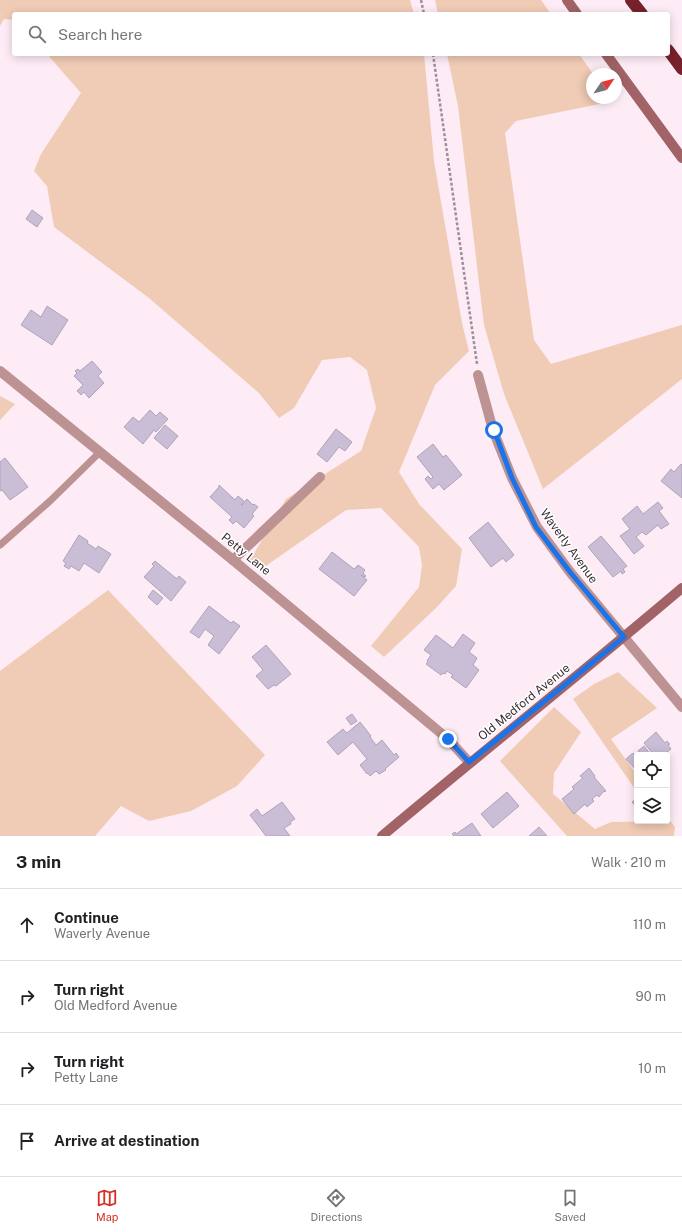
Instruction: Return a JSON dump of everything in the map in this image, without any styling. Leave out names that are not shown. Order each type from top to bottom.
[{"type":"highway","points":[[631,0],[640,12]]},
{"type":"highway","points":[[670,53],[682,69]]},
{"type":"street","points":[[567,0],[576,12]]},
{"type":"street","points":[[607,56],[682,158]]},
{"type":"street","name":"Petty Lane","points":[[0,371],[232,560],[448,739],[469,762]]},
{"type":"street","name":"Waverly Avenue","points":[[478,375],[494,430],[512,478],[536,527],[570,572],[682,707]]},
{"type":"street","points":[[232,560],[320,477]]},
{"type":"street","name":"Old Medford Avenue","points":[[382,836],[469,762],[624,637],[682,588]]},
{"type":"lane","points":[[0,545],[50,501],[100,452]]},
{"type":"path","points":[[421,0],[424,12]]},
{"type":"path","points":[[433,56],[478,375]]},
{"type":"shaded area","points":[[0,0],[410,0],[413,12],[12,12],[12,20],[4,19],[0,26]]},
{"type":"shaded area","points":[[435,0],[541,0],[550,12],[438,12]]},
{"type":"shaded area","points":[[49,56],[424,56],[434,161],[462,323],[469,351],[435,385],[399,472],[419,504],[462,549],[456,586],[436,608],[384,657],[371,646],[419,587],[422,565],[419,547],[381,508],[346,510],[260,570],[249,562],[286,499],[361,451],[376,408],[367,370],[350,357],[322,360],[294,408],[279,418],[259,393],[149,298],[54,227],[47,186],[34,171],[41,154],[81,93]]},
{"type":"shaded area","points":[[447,56],[580,56],[589,68],[586,68],[586,104],[599,104],[516,121],[505,133],[534,340],[551,364],[682,325],[682,379],[543,489],[504,394],[484,325],[458,106]]},
{"type":"shaded area","points":[[0,396],[15,404],[0,420]]},
{"type":"shaded area","points":[[108,590],[265,755],[237,786],[191,811],[149,821],[121,806],[95,836],[0,836],[0,671]]},
{"type":"shaded area","points":[[618,672],[657,708],[611,739],[634,771],[634,788],[573,699],[594,684]]},
{"type":"shaded area","points":[[554,707],[581,732],[554,773],[553,794],[595,829],[611,822],[634,822],[634,824],[670,824],[670,820],[675,827],[674,836],[567,836],[500,761]]},
{"type":"building","points":[[32,210],[43,218],[37,227],[26,219]]},
{"type":"building","points":[[47,306],[68,320],[52,345],[21,325],[31,310],[41,317]]},
{"type":"building","points":[[92,361],[102,372],[98,376],[104,383],[89,398],[84,392],[81,395],[77,391],[83,385],[74,376],[77,373],[75,371],[78,369],[80,371]]},
{"type":"building","points":[[150,410],[156,416],[160,412],[168,419],[156,432],[154,430],[143,444],[124,427],[133,417],[139,422]]},
{"type":"building","points":[[165,425],[178,436],[167,449],[154,438]]},
{"type":"building","points":[[336,429],[352,442],[345,451],[339,447],[327,462],[317,454]]},
{"type":"building","points":[[433,444],[443,457],[446,455],[462,475],[444,490],[439,484],[433,489],[425,479],[428,476],[431,479],[433,477],[417,457]]},
{"type":"building","points":[[5,458],[28,487],[10,500],[2,490],[0,491],[0,462]]},
{"type":"building","points":[[681,464],[682,498],[661,481],[671,469],[674,472]]},
{"type":"building","points":[[219,485],[235,500],[238,496],[244,501],[241,505],[247,499],[253,505],[254,504],[258,507],[252,514],[254,516],[244,528],[236,521],[233,524],[229,520],[232,517],[210,497]]},
{"type":"building","points":[[658,502],[663,508],[659,511],[669,524],[661,529],[658,525],[646,535],[642,532],[636,537],[644,546],[634,554],[620,536],[630,529],[622,519],[637,506],[643,514]]},
{"type":"building","points":[[488,522],[514,555],[506,562],[503,558],[491,567],[469,538]]},
{"type":"building","points":[[79,535],[96,549],[98,546],[111,554],[99,573],[84,563],[79,571],[71,566],[69,569],[64,566],[66,563],[63,561]]},
{"type":"building","points":[[601,536],[627,566],[623,569],[625,572],[622,574],[621,571],[613,577],[588,547]]},
{"type":"building","points":[[332,552],[354,569],[358,565],[365,570],[363,573],[366,576],[361,575],[367,580],[354,596],[319,569]]},
{"type":"building","points":[[155,561],[177,579],[179,576],[186,582],[171,601],[144,577],[154,566],[152,564]]},
{"type":"building","points":[[153,590],[163,598],[157,605],[148,597]]},
{"type":"building","points":[[209,606],[231,623],[233,621],[240,626],[219,654],[208,645],[214,636],[205,629],[199,638],[190,632]]},
{"type":"building","points":[[463,634],[475,643],[469,652],[477,658],[473,665],[479,670],[466,688],[451,677],[453,675],[447,671],[445,674],[443,673],[441,675],[426,664],[431,655],[424,650],[436,635],[453,648]]},
{"type":"building","points":[[266,645],[291,674],[276,686],[274,685],[268,689],[256,676],[263,670],[252,657]]},
{"type":"building","points":[[352,714],[357,721],[351,725],[346,718]]},
{"type":"building","points":[[360,722],[376,745],[382,740],[394,755],[396,753],[399,757],[385,769],[386,770],[379,774],[376,771],[370,776],[368,773],[367,774],[360,765],[367,759],[353,742],[338,755],[327,742],[343,729],[347,733]]},
{"type":"building","points":[[656,732],[665,743],[667,741],[670,744],[668,745],[671,749],[667,752],[652,752],[644,743]]},
{"type":"building","points":[[644,746],[649,752],[639,752],[638,751]]},
{"type":"building","points":[[633,753],[634,768],[626,759]]},
{"type":"building","points":[[589,768],[595,776],[594,777],[606,791],[599,797],[597,795],[592,799],[594,801],[587,807],[585,804],[574,814],[562,799],[574,789],[572,787],[583,778],[580,776]]},
{"type":"building","points":[[507,792],[519,806],[493,828],[481,814]]},
{"type":"building","points":[[282,802],[295,819],[290,822],[291,824],[284,828],[290,836],[266,836],[250,815],[257,809],[262,816]]},
{"type":"building","points":[[472,823],[481,836],[454,836],[452,834],[455,832],[456,834]]},
{"type":"building","points":[[539,827],[547,836],[529,836]]},
{"type":"route","points":[[448,739],[469,762],[624,637],[570,572],[536,527],[512,478],[494,430]]}]
